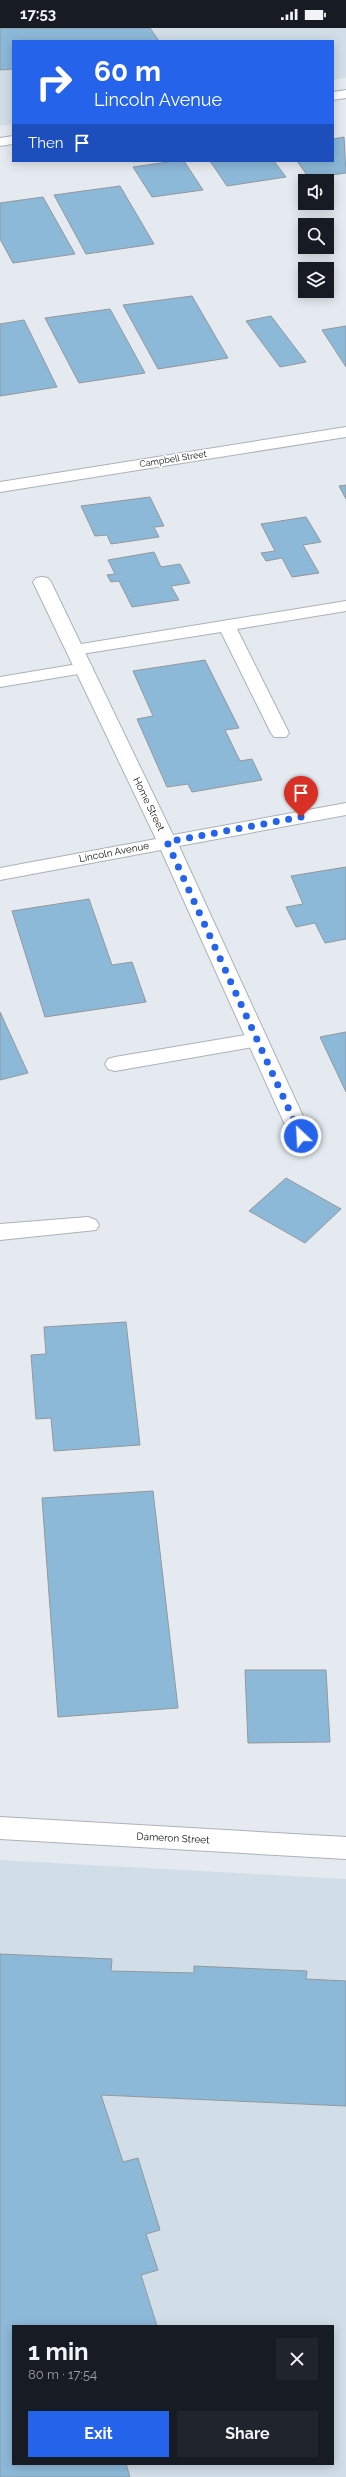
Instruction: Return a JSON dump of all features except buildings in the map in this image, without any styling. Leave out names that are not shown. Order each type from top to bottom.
[{"type":"street","points":[[334,96],[346,94]]},
{"type":"street","points":[[0,142],[12,140]]},
{"type":"street","name":"Campbell Street","points":[[0,487],[346,432]]},
{"type":"street","name":"Home Street","points":[[42,582],[167,842],[301,1136]]},
{"type":"street","points":[[75,650],[346,606]]},
{"type":"street","points":[[226,625],[280,733]]},
{"type":"street","points":[[0,682],[84,668]]},
{"type":"street","name":"Lincoln Avenue","points":[[0,874],[346,809]]},
{"type":"street","points":[[115,1064],[257,1040]]},
{"type":"street","points":[[0,1232],[88,1225]]},
{"type":"street","name":"Dameron Street","points":[[0,1828],[346,1848]]},
{"type":"shaded area","points":[[0,28],[346,28],[346,78],[334,80],[334,40],[12,40],[12,124],[0,126]]},
{"type":"shaded area","points":[[0,1860],[346,1879],[346,2477],[0,2477]]},
{"type":"route","points":[[301,817],[167,842],[301,1136]]}]
